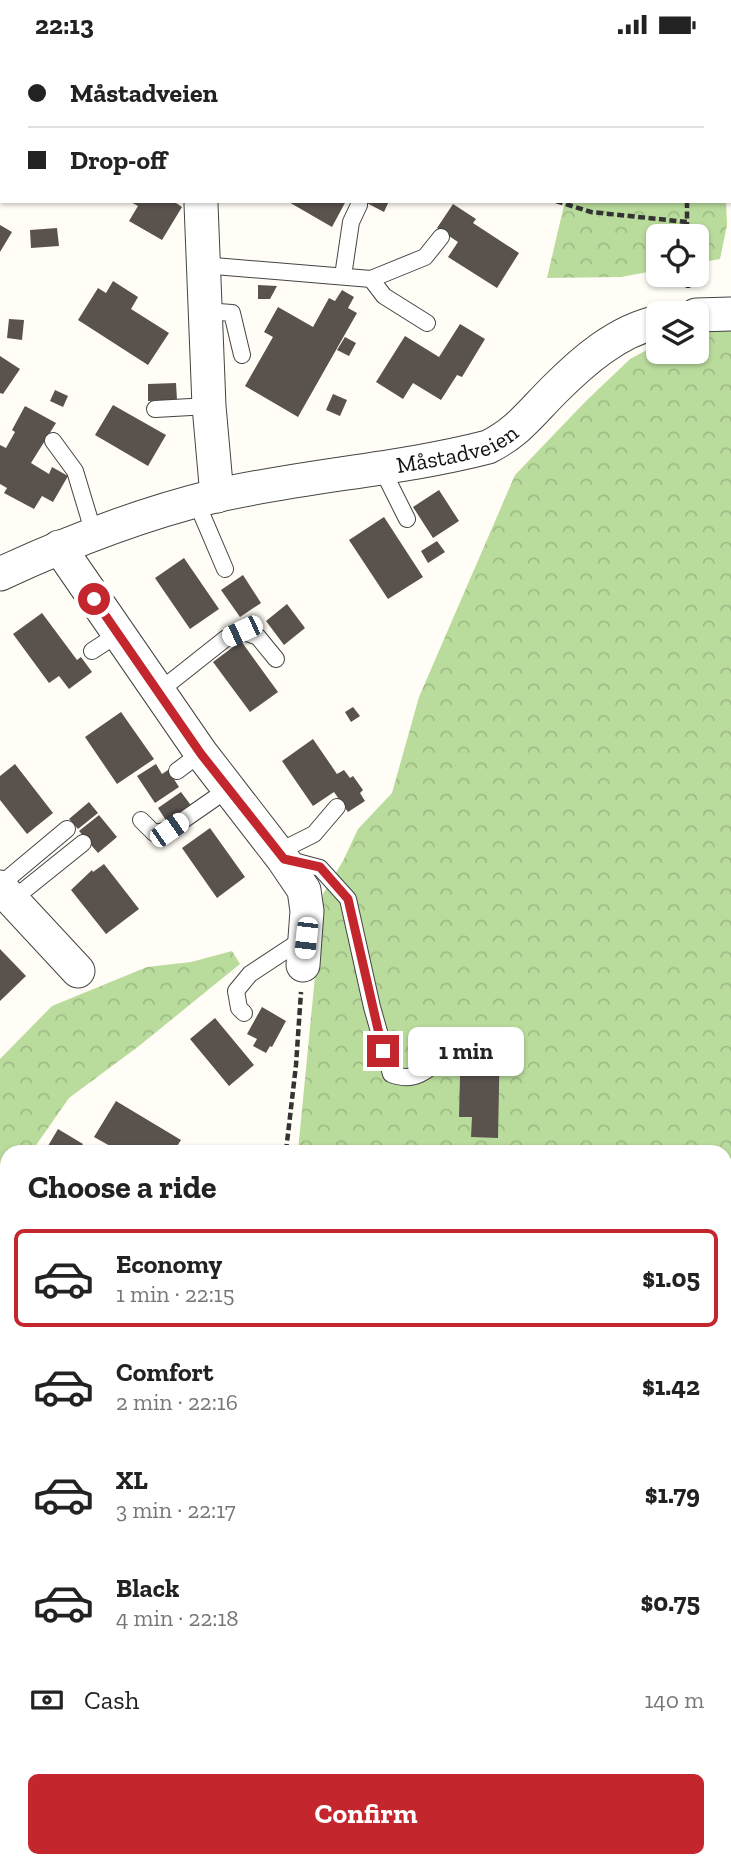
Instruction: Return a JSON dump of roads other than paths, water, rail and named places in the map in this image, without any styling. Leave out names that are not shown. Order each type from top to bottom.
[{"type":"street","points":[[201,204],[209,406],[206,499]]},
{"type":"street","points":[[709,315],[731,314]]},
{"type":"street","name":"Måstadveien","points":[[0,574],[94,534],[144,516],[206,499],[488,447],[519,428],[554,390],[615,338],[646,326]]},
{"type":"street","points":[[59,547],[105,643],[158,692],[189,762],[228,789],[281,855],[304,890],[307,911],[304,952]]},
{"type":"street","points":[[4,891],[78,971]]},
{"type":"lane","points":[[343,276],[351,222],[359,205]]},
{"type":"lane","points":[[202,265],[371,279],[425,257],[441,237]]},
{"type":"lane","points":[[371,279],[384,296],[427,323]]},
{"type":"lane","points":[[205,311],[232,313],[242,355]]},
{"type":"lane","points":[[155,409],[209,406]]},
{"type":"lane","points":[[52,441],[75,471],[94,534]]},
{"type":"lane","points":[[381,467],[407,519]]},
{"type":"lane","points":[[206,499],[225,569]]},
{"type":"lane","points":[[158,692],[225,639],[242,631],[258,637],[276,659]]},
{"type":"lane","points":[[141,820],[154,833],[169,830],[228,789]]},
{"type":"lane","points":[[281,855],[313,834],[337,807]]},
{"type":"lane","points":[[4,891],[67,829]]},
{"type":"lane","points":[[4,891],[83,843]]},
{"type":"lane","points":[[281,855],[320,867],[348,899],[372,1007],[391,1074],[404,1080],[421,1074],[452,1049]]},
{"type":"lane","points":[[244,1013],[239,1008],[236,991],[250,974],[304,952]]}]
